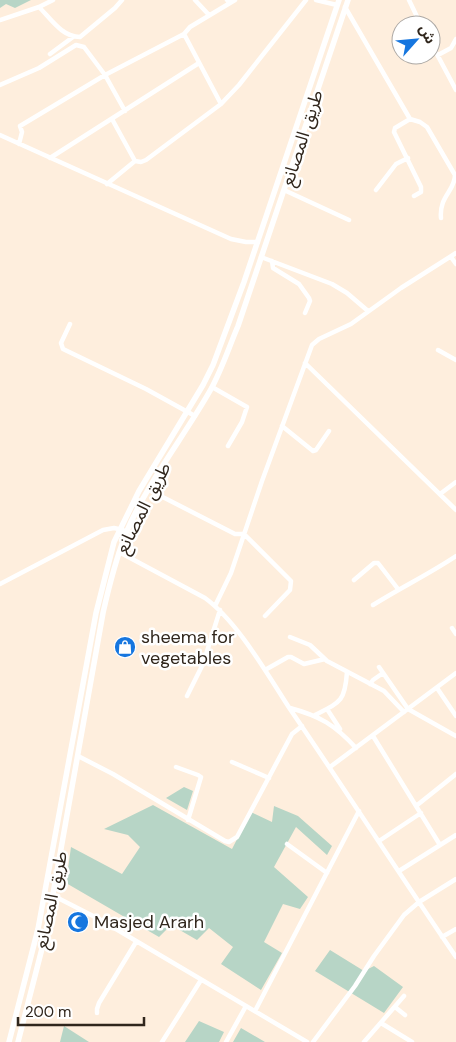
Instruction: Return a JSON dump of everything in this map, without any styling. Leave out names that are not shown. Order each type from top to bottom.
[{"type":"main road","name":"طريق المصانع","points":[[18,1042],[46,933],[103,613],[112,574],[127,532],[149,490],[212,387],[238,326],[348,0]]},
{"type":"main road","name":"طريق المصانع","points":[[9,1042],[29,965],[51,860],[100,592],[112,549],[120,528],[152,469],[188,412],[213,365],[258,242],[338,3]]},
{"type":"main road","points":[[76,722],[84,725]]},
{"type":"main road","points":[[29,965],[37,968]]},
{"type":"street","points":[[0,20],[39,7],[53,0]]},
{"type":"street","points":[[50,54],[73,37],[82,36],[120,0]]},
{"type":"street","points":[[195,0],[209,15]]},
{"type":"street","points":[[19,144],[22,132],[20,126],[105,75],[184,34],[190,27],[228,2],[235,0]]},
{"type":"street","points":[[107,184],[135,162],[146,160],[221,104],[239,85],[306,0]]},
{"type":"street","points":[[316,0],[338,3]]},
{"type":"street","points":[[409,0],[416,15]]},
{"type":"street","points":[[39,7],[56,25],[73,37]]},
{"type":"street","points":[[346,7],[410,119],[420,122],[427,127],[455,175],[454,183],[441,203],[440,218]]},
{"type":"street","points":[[184,34],[221,104]]},
{"type":"street","points":[[441,53],[451,48],[456,39]]},
{"type":"street","points":[[0,85],[39,68],[80,44],[105,75],[125,111]]},
{"type":"street","points":[[441,61],[456,90]]},
{"type":"street","points":[[50,158],[199,63]]},
{"type":"street","points":[[112,119],[135,162]]},
{"type":"street","points":[[410,119],[394,130],[422,190],[414,196]]},
{"type":"street","points":[[0,135],[107,184],[171,210],[231,239],[258,242]]},
{"type":"street","points":[[376,190],[396,164],[408,158]]},
{"type":"street","points":[[284,190],[349,220]]},
{"type":"street","points":[[215,606],[231,573],[312,345],[319,339],[351,324],[456,253]]},
{"type":"street","points":[[261,257],[332,284],[347,293],[368,311]]},
{"type":"street","points":[[451,257],[456,264]]},
{"type":"street","points":[[272,261],[273,268],[299,284],[309,298],[310,301],[305,313]]},
{"type":"street","points":[[70,324],[61,343],[63,349],[146,389],[195,416]]},
{"type":"street","points":[[438,350],[456,360]]},
{"type":"street","points":[[305,363],[456,510]]},
{"type":"street","points":[[212,387],[247,407],[242,422],[228,446]]},
{"type":"street","points":[[282,426],[313,451],[329,431]]},
{"type":"street","points":[[440,494],[456,482]]},
{"type":"street","points":[[149,490],[235,534],[244,534],[290,581],[290,590],[265,616]]},
{"type":"street","points":[[0,584],[103,530],[120,528],[127,532]]},
{"type":"street","points":[[119,552],[220,610],[265,670],[456,957]]},
{"type":"street","points":[[373,605],[398,589],[438,569],[456,556]]},
{"type":"street","points":[[354,580],[378,563],[398,589]]},
{"type":"street","points":[[187,696],[203,664],[220,610]]},
{"type":"street","points":[[452,628],[456,634]]},
{"type":"street","points":[[290,637],[313,647],[325,659],[384,691],[406,710],[456,736]]},
{"type":"street","points":[[265,670],[288,657],[304,664],[325,659]]},
{"type":"street","points":[[379,667],[406,710]]},
{"type":"street","points":[[315,715],[338,704],[346,690],[347,672]]},
{"type":"street","points":[[370,684],[383,673]]},
{"type":"street","points":[[330,767],[456,673]]},
{"type":"street","points":[[437,688],[456,716]]},
{"type":"street","points":[[290,708],[315,715],[343,734]]},
{"type":"street","points":[[327,710],[343,734],[356,748]]},
{"type":"street","points":[[78,756],[113,774],[225,841],[232,841],[237,837],[248,818],[292,734],[302,726]]},
{"type":"street","points":[[373,736],[440,845]]},
{"type":"street","points":[[232,762],[269,778]]},
{"type":"street","points":[[176,767],[201,777],[188,820]]},
{"type":"street","points":[[416,806],[456,774]]},
{"type":"street","points":[[255,1011],[359,811]]},
{"type":"street","points":[[379,841],[421,813]]},
{"type":"street","points":[[399,871],[456,835]]},
{"type":"street","points":[[287,844],[327,873]]},
{"type":"street","points":[[313,1042],[355,986],[396,925],[419,902],[456,879]]},
{"type":"street","points":[[52,895],[99,919],[307,1042]]},
{"type":"street","points":[[442,937],[456,929]]},
{"type":"street","points":[[97,1013],[96,1009],[100,1000],[136,942]]},
{"type":"street","points":[[162,1042],[201,980]]},
{"type":"street","points":[[364,1042],[404,996]]},
{"type":"street","points":[[226,1042],[246,1006]]},
{"type":"street","points":[[395,1007],[405,1015]]},
{"type":"street","points":[[381,1023],[412,1042]]},
{"type":"green space","points":[[0,0],[31,0],[15,8],[6,4],[0,8]]},
{"type":"green space","points":[[184,787],[193,791],[187,810],[166,798]]},
{"type":"green space","points":[[153,805],[232,849],[251,812],[272,822],[274,806],[298,816],[332,846],[327,855],[296,827],[274,867],[308,897],[300,909],[283,904],[264,942],[282,953],[261,990],[221,964],[233,947],[209,928],[197,940],[171,925],[159,937],[66,883],[71,847],[122,874],[140,847],[128,835],[104,829]]},
{"type":"green space","points":[[330,950],[364,971],[374,966],[403,987],[384,1013],[315,971]]},
{"type":"green space","points":[[199,1021],[224,1032],[219,1042],[185,1042]]},
{"type":"green space","points":[[64,1026],[89,1042],[60,1042]]},
{"type":"green space","points":[[241,1028],[265,1042],[233,1042]]},
{"type":"place","name":"sheema for vegetables","points":[[125,647]]},
{"type":"place","name":"Masjed Ararh","points":[[78,922]]}]
